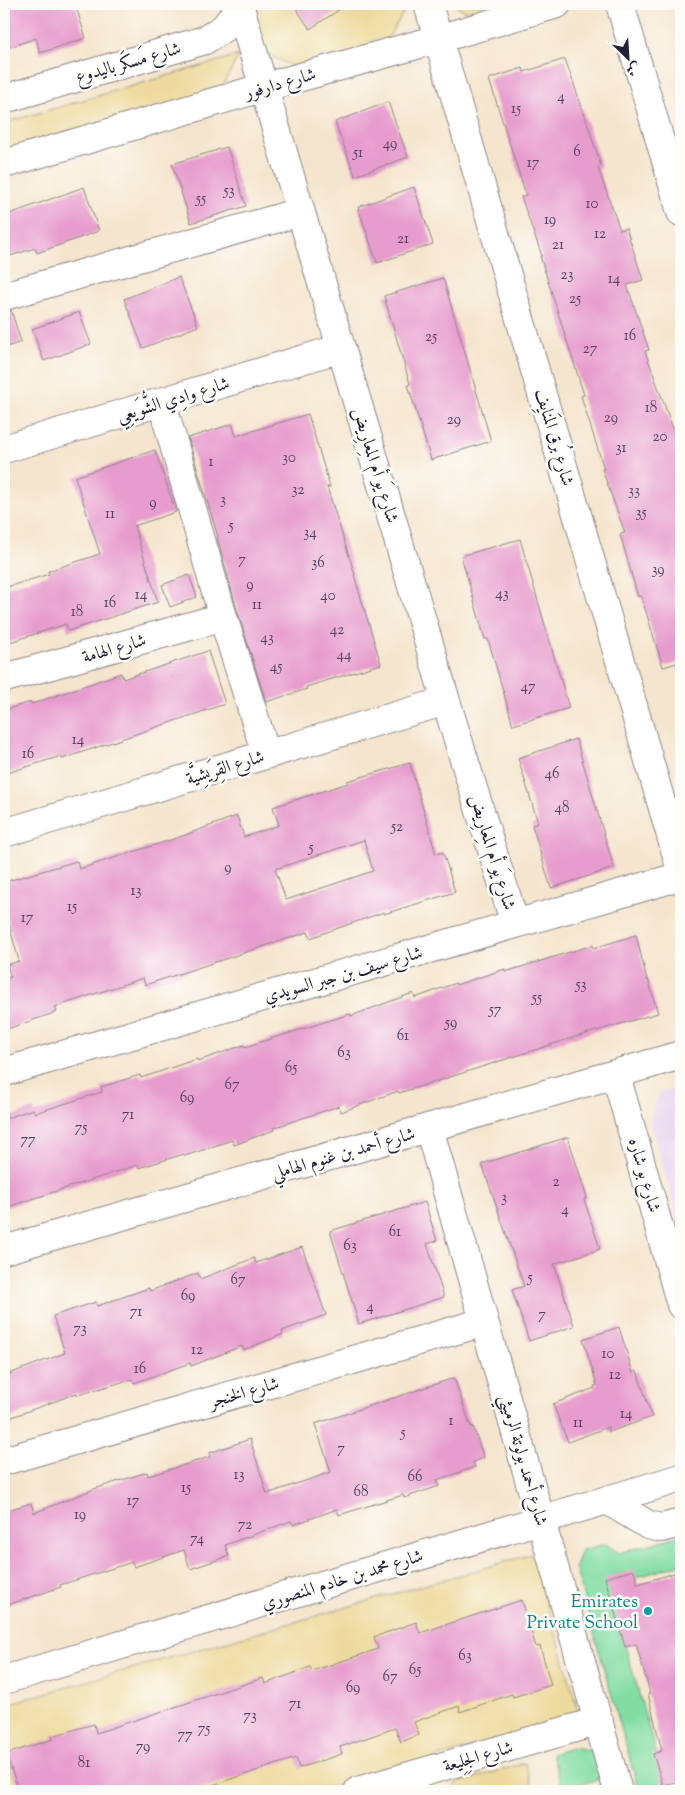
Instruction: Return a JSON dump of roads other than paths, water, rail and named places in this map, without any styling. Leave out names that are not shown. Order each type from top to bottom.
[{"type":"street","name":"شارع بُرق المَنايِف","points":[[428,4],[681,870]]},
{"type":"street","name":"شارع دارفور","points":[[4,164],[557,4]]},
{"type":"street","points":[[620,4],[671,136],[681,212]]},
{"type":"street","name":"شارع يَو أم المِعارِيض","points":[[240,5],[446,701],[515,924]]},
{"type":"street","name":"شارع مَسكَر باليدوع","points":[[4,99],[205,40],[225,27],[240,5]]},
{"type":"street","points":[[4,296],[300,212]]},
{"type":"street","name":"شارع وادِي الشُّوَيعِي","points":[[4,449],[341,348]]},
{"type":"street","points":[[162,403],[223,617],[266,754]]},
{"type":"street","name":"شارع الهامة","points":[[5,678],[223,617]]},
{"type":"street","name":"شارع القِرَيشِيَّة","points":[[4,833],[446,701]]},
{"type":"street","name":"شارع سيف بن جبر السويدي","points":[[4,1072],[681,876]]},
{"type":"street","name":"شارع أحمد بن غنوم الهاملي","points":[[4,1250],[681,1055]]},
{"type":"street","name":"شارع بو شاره","points":[[616,1075],[681,1305]]},
{"type":"street","name":"شارع أحمد بولوتة الرميثي","points":[[429,1128],[618,1791]]},
{"type":"street","name":"شارع الخنجر","points":[[4,1461],[484,1322]]},
{"type":"street","name":"شارع محمد بن خادم المنصوري","points":[[4,1680],[681,1478]]},
{"type":"street","points":[[607,1500],[648,1525],[660,1528],[681,1523]]},
{"type":"street","name":"شارع الجِلِيعة","points":[[358,1791],[599,1721]]},
{"type":"place","name":"Emirates Private School","points":[[648,1611]]}]
